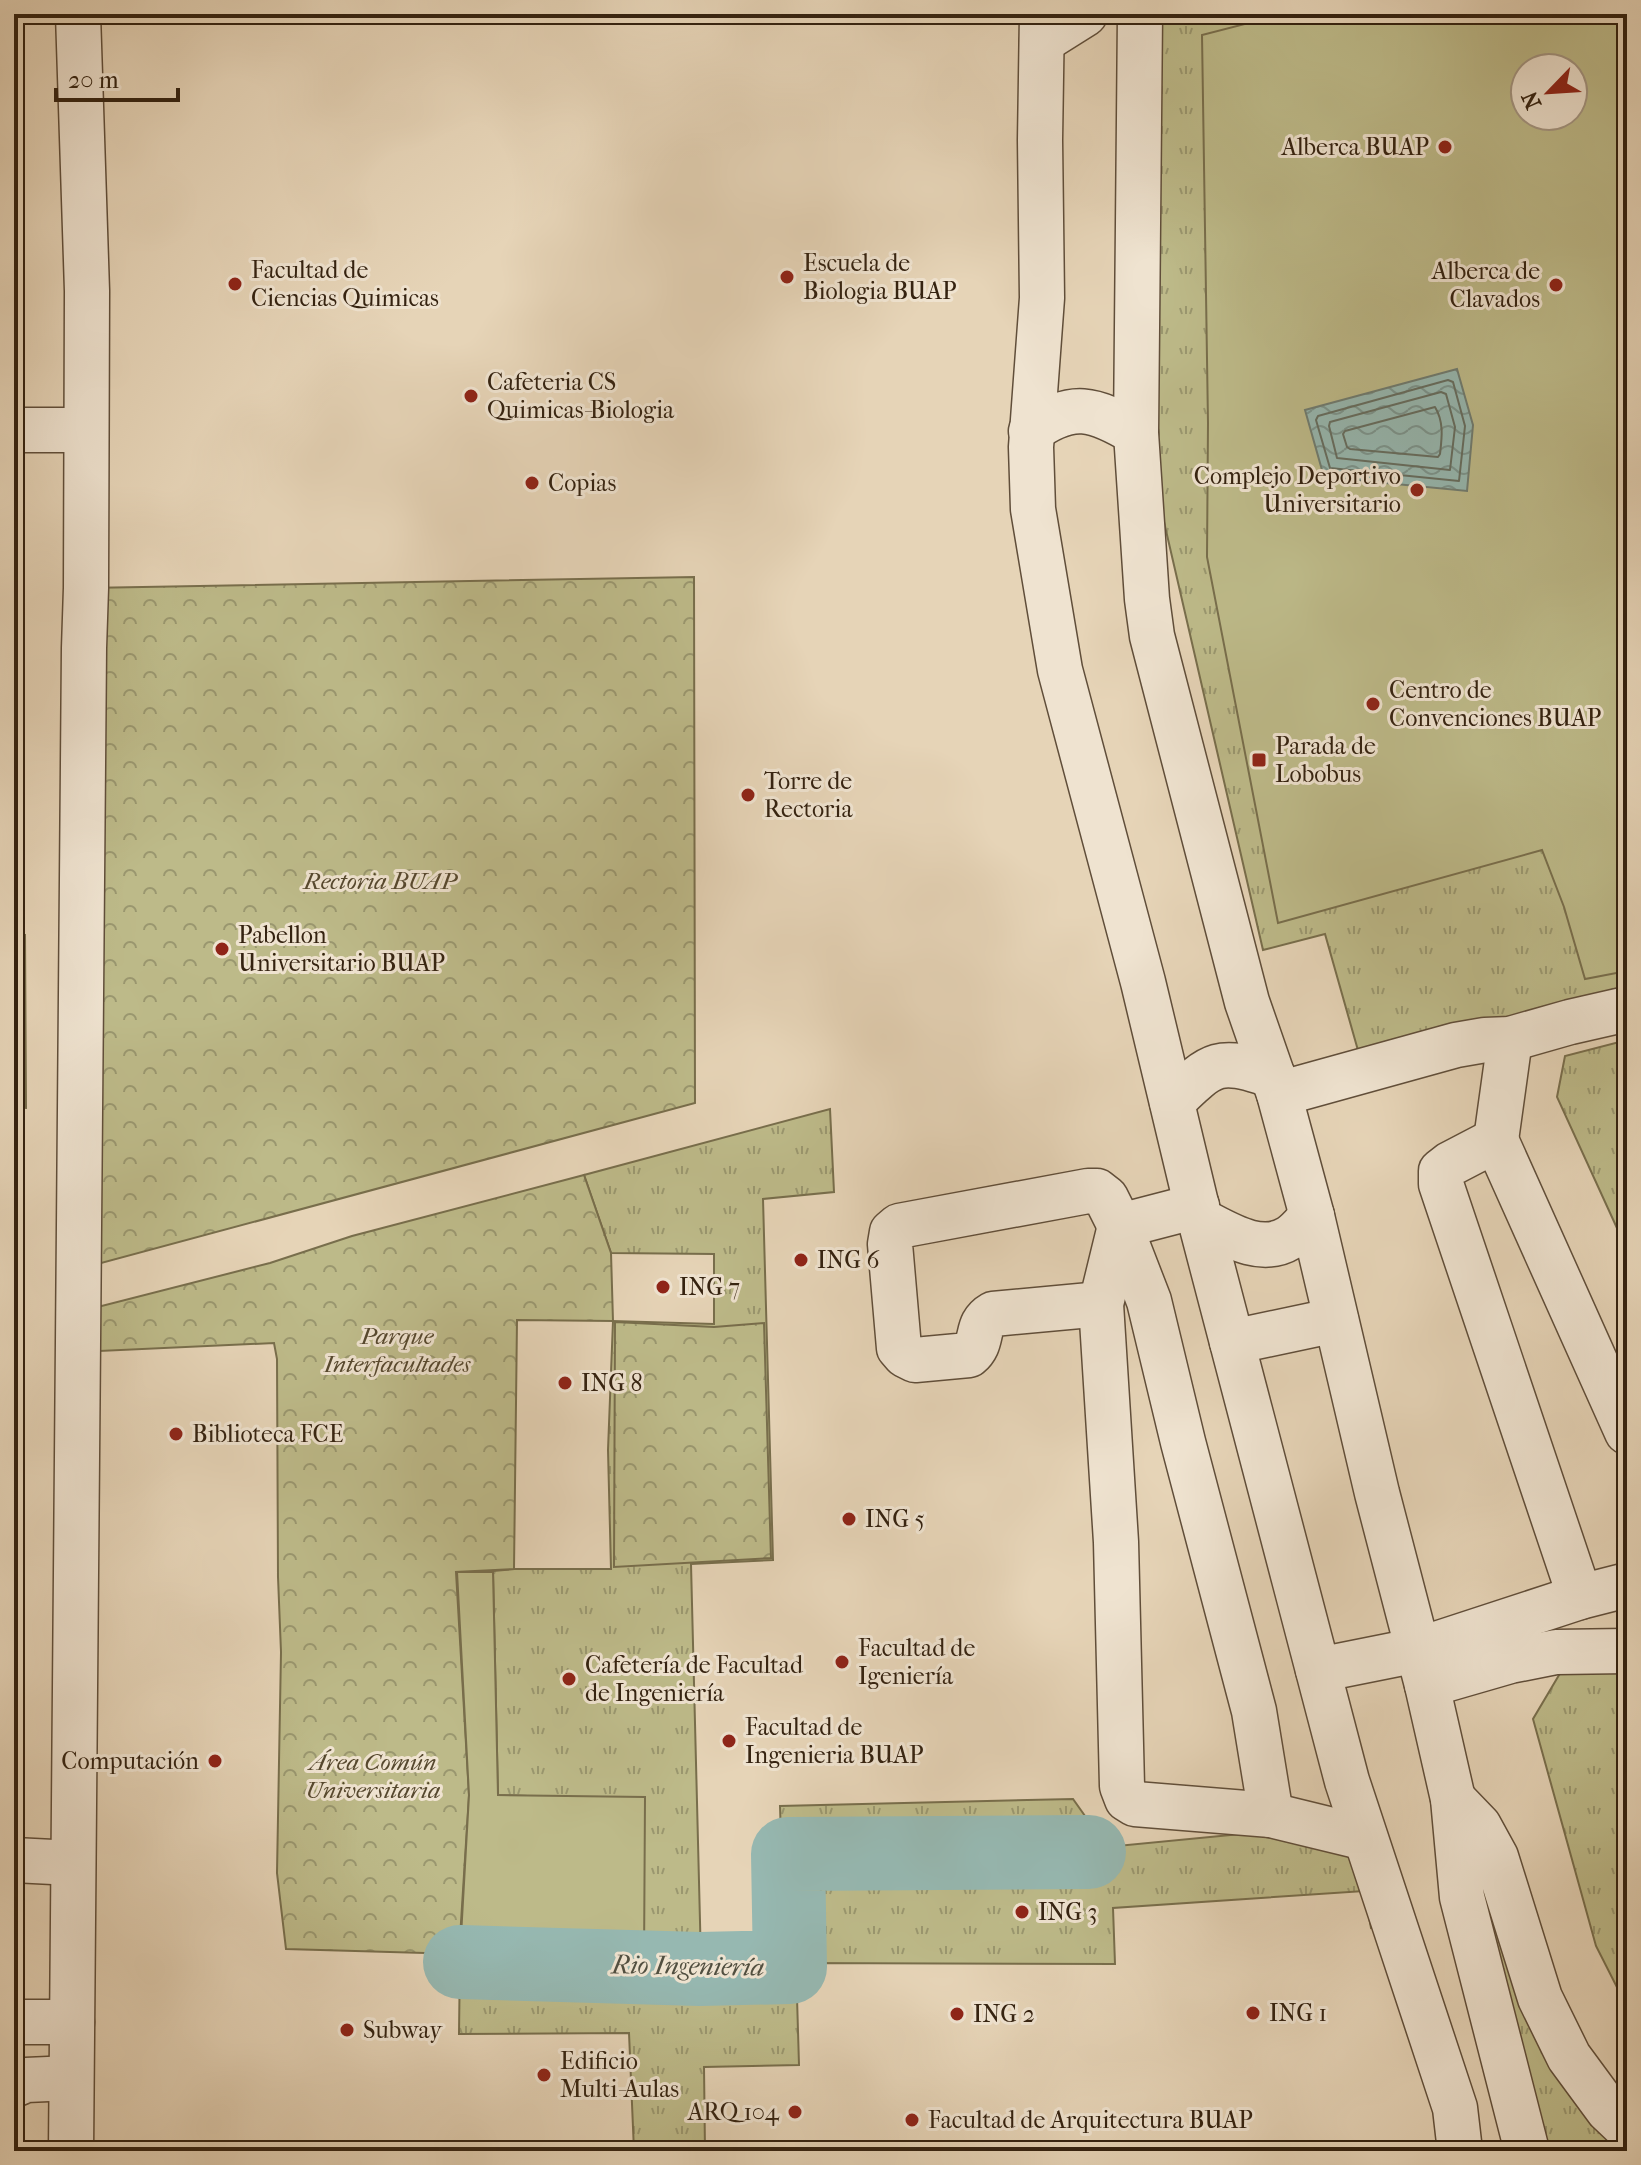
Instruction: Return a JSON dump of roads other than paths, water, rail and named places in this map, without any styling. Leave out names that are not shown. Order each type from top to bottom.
[{"type":"street","points":[[71,2151],[87,291],[78,14]]},
{"type":"street","points":[[1085,14],[1042,27],[1042,298],[1031,431],[1033,509],[1060,670],[1347,1781],[1455,2108],[1460,2151]]},
{"type":"street","points":[[1140,14],[1136,433],[1152,636],[1247,1002],[1276,1085],[1312,1216],[1377,1493],[1423,1667],[1453,1799],[1462,1897],[1527,2151]]},
{"type":"street","points":[[1031,431],[1047,419],[1066,412],[1089,411],[1109,417],[1136,433]]},
{"type":"street","points":[[14,430],[86,430]]},
{"type":"street","points":[[1172,1102],[1202,1073],[1224,1064],[1244,1065],[1276,1085],[1456,1045],[1510,1039],[1627,1009]]},
{"type":"street","points":[[1510,1039],[1496,1140],[1627,1432]]},
{"type":"street","points":[[1496,1140],[1441,1171],[1441,1184],[1580,1597]]},
{"type":"street","points":[[1101,1304],[993,1314],[981,1324],[976,1350],[969,1355],[915,1360],[899,1348],[890,1244],[892,1232],[899,1226],[1088,1191],[1097,1191],[1106,1198],[1149,1301],[1254,1711],[1271,1815]]},
{"type":"street","points":[[1120,1226],[1198,1213],[1236,1239],[1266,1246],[1289,1238],[1312,1216]]},
{"type":"street","points":[[1120,1226],[1101,1304],[1116,1542],[1122,1786],[1127,1799],[1135,1804],[1271,1815],[1365,1838]]},
{"type":"street","points":[[1232,1342],[1336,1320]]},
{"type":"street","points":[[1423,1667],[1580,1597],[1627,1585]]},
{"type":"street","points":[[1318,1670],[1423,1667],[1510,1661],[1556,1652],[1627,1651]]},
{"type":"street","points":[[1453,1799],[1479,1826],[1496,1857],[1540,1998],[1569,2057],[1608,2110],[1627,2128]]},
{"type":"street","points":[[14,1860],[73,1863]]},
{"type":"street","points":[[14,2022],[72,2022]]},
{"type":"street","points":[[14,2085],[26,2080],[71,2078]]},
{"type":"water","points":[[1457,369],[1473,425],[1467,491],[1324,477],[1305,410]]},
{"type":"waterway","name":"Rio Ingeniería","points":[[460,1962],[700,1969],[790,1967],[788,1854],[1089,1852]]},
{"type":"place","name":"Alberca BUAP","points":[[1445,147]]},
{"type":"place","name":"Escuela de Biologia BUAP","points":[[787,277]]},
{"type":"place","name":"Facultad de Ciencias Quimicas","points":[[235,284]]},
{"type":"place","name":"Alberca de Clavados","points":[[1556,285]]},
{"type":"place","name":"Cafeteria CS Quimicas-Biologia","points":[[471,396]]},
{"type":"place","name":"Copias","points":[[532,483]]},
{"type":"place","name":"Complejo Deportivo Universitario","points":[[1417,490]]},
{"type":"place","name":"Centro de Convenciones BUAP","points":[[1373,704]]},
{"type":"place","name":"Parada de Lobobus","points":[[1259,760]]},
{"type":"place","name":"Torre de Rectoria","points":[[748,795]]},
{"type":"place","name":"Pabellon Universitario BUAP","points":[[222,949]]},
{"type":"place","name":"ING 6","points":[[801,1260]]},
{"type":"place","name":"ING 7","points":[[663,1287]]},
{"type":"place","name":"ING 8","points":[[565,1383]]},
{"type":"place","name":"Biblioteca FCE","points":[[176,1434]]},
{"type":"place","name":"ING 5","points":[[849,1519]]},
{"type":"place","name":"Facultad de Igeniería","points":[[842,1662]]},
{"type":"place","name":"Cafetería de Facultad de Ingeniería","points":[[569,1679]]},
{"type":"place","name":"Facultad de Ingenieria BUAP","points":[[729,1741]]},
{"type":"place","name":"Computación","points":[[215,1761]]},
{"type":"place","name":"ING 3","points":[[1022,1912]]},
{"type":"place","name":"ING 1","points":[[1253,2013]]},
{"type":"place","name":"ING 2","points":[[957,2014]]},
{"type":"place","name":"Subway","points":[[347,2030]]},
{"type":"place","name":"Edificio Multi-Aulas","points":[[544,2075]]},
{"type":"place","name":"ARQ 104","points":[[795,2112]]},
{"type":"place","name":"Facultad de Arquitectura BUAP","points":[[912,2120]]},
{"type":"park label","name":"Rectoria BUAP","points":[[380,881]]},
{"type":"park label","name":"Parque Interfacultades","points":[[397,1350]]},
{"type":"park label","name":"Área Común Universitaria","points":[[373,1776]]}]
